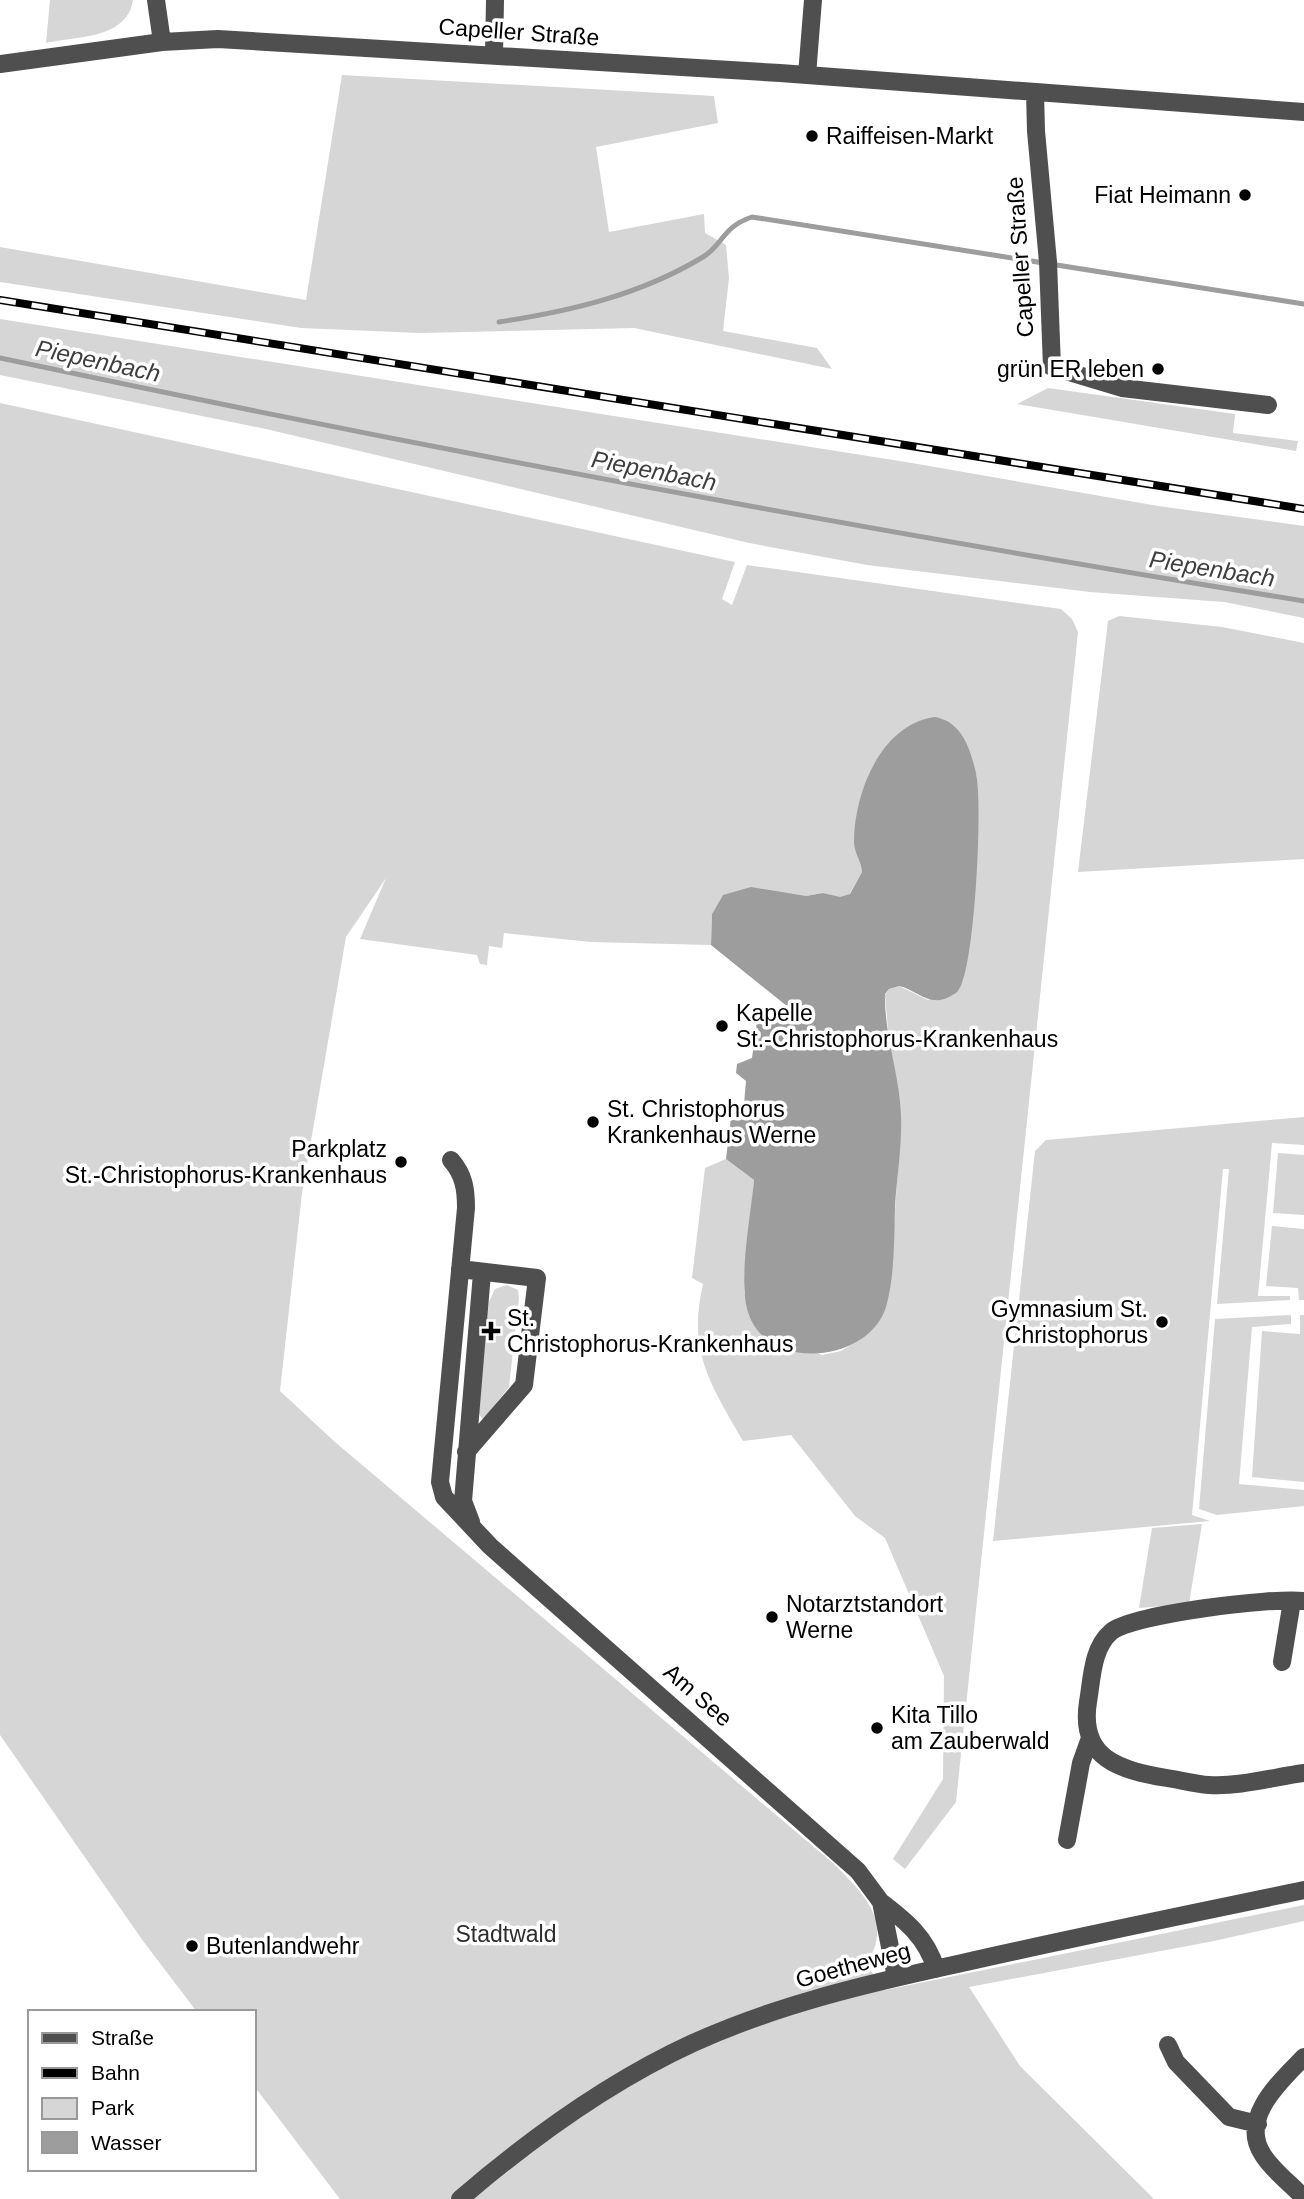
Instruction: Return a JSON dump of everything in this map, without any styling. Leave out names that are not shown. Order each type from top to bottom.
[{"type":"street","points":[[156,0],[162,43]]},
{"type":"street","points":[[494,55],[495,0]]},
{"type":"street","points":[[807,75],[813,0]]},
{"type":"street","name":"Capeller Straße","points":[[0,64],[162,43],[218,39],[807,75],[1304,112]]},
{"type":"street","name":"Capeller Straße","points":[[1035,92],[1035,131],[1048,268],[1052,367],[1122,388],[1268,405]]},
{"type":"street","name":"Am See","points":[[451,1160],[460,1171],[466,1189],[440,1482],[444,1497],[477,1531],[858,1871],[881,1902],[914,1928],[931,1952],[936,1969]]},
{"type":"street","points":[[460,1269],[537,1278],[523,1385],[466,1452]]},
{"type":"street","name":"Am See","points":[[477,1531],[463,1501],[482,1273]]},
{"type":"street","points":[[1068,1840],[1081,1763],[1090,1738],[1086,1712],[1097,1654],[1110,1633],[1118,1627],[1153,1617],[1298,1601],[1282,1662]]},
{"type":"street","points":[[1090,1738],[1107,1760],[1122,1768],[1153,1776],[1210,1785],[1304,1773]]},
{"type":"street","name":"Goetheweg","points":[[460,2199],[578,2107],[693,2043],[814,1998],[895,1977],[1304,1890]]},
{"type":"street","name":"Am See","points":[[881,1902],[895,1977]]},
{"type":"street","points":[[1168,2045],[1176,2062],[1229,2118],[1258,2124]]},
{"type":"street","points":[[1304,2057],[1266,2098],[1258,2124],[1258,2141],[1264,2158],[1304,2198]]},
{"type":"green space","points":[[50,0],[133,0],[129,13],[111,29],[86,37],[46,43]]},
{"type":"green space","points":[[342,75],[714,96],[718,123],[596,147],[609,232],[704,214],[705,233],[726,245],[729,278],[723,331],[817,348],[832,369],[634,328],[420,333],[301,328],[0,282],[0,247],[306,300]]},
{"type":"green space","points":[[0,319],[912,463],[1158,506],[1304,526],[1304,618],[1224,602],[1090,592],[867,565],[749,543],[266,429],[0,375]]},
{"type":"green space","points":[[1048,388],[1235,414],[1233,433],[1298,441],[1296,451],[1017,404]]},
{"type":"green space","name":"Stadtwald","points":[[0,403],[735,562],[722,599],[732,605],[747,565],[1061,609],[1072,619],[1078,632],[956,1802],[905,1869],[893,1859],[943,1779],[944,1676],[885,1538],[855,1516],[791,1435],[743,1441],[705,1367],[698,1329],[703,1284],[692,1278],[705,1168],[726,1159],[754,1180],[744,1292],[754,1325],[822,1355],[841,1351],[861,1339],[890,1282],[899,1153],[885,995],[889,989],[899,986],[928,1000],[963,981],[975,878],[977,775],[870,773],[854,840],[862,872],[849,895],[840,898],[823,893],[806,896],[723,895],[712,914],[711,945],[591,942],[504,933],[502,948],[489,946],[487,965],[480,964],[477,955],[360,939],[386,878],[346,937],[302,1193],[280,1391],[335,1442],[834,1864],[856,1887],[872,1910],[877,1935],[874,1949],[866,1964],[885,1990],[1304,1905],[1304,1921],[1214,1941],[969,1987],[1020,2066],[1154,2199],[340,2199],[256,2089],[256,2010],[195,2010],[143,1941],[0,1735]]},
{"type":"green space","points":[[1119,616],[1222,627],[1304,643],[1304,859],[1078,872],[1108,621]]},
{"type":"green space","name":"Gymnasium St. Christophorus","points":[[1304,1117],[1304,1145],[1272,1143],[1258,1296],[1290,1296],[1290,1300],[1217,1304],[1229,1169],[1223,1169],[1192,1515],[1210,1521],[993,1541],[1035,1151],[1046,1140]]},
{"type":"green space","points":[[1278,1153],[1304,1155],[1304,1215],[1273,1213]]},
{"type":"green space","points":[[1272,1226],[1304,1229],[1304,1300],[1299,1300],[1298,1288],[1266,1286]]},
{"type":"green space","points":[[507,1285],[518,1290],[519,1298],[509,1387],[483,1420],[477,1411],[489,1302],[495,1289]]},
{"type":"green space","points":[[1291,1315],[1291,1324],[1252,1327],[1239,1484],[1304,1490],[1304,1506],[1217,1515],[1199,1509],[1215,1319]]},
{"type":"green space","points":[[1300,1315],[1304,1315],[1304,1482],[1252,1477],[1262,1331],[1300,1334]]},
{"type":"green space","points":[[1202,1524],[1189,1604],[1139,1608],[1152,1528]]},
{"type":"water","points":[[935,717],[952,724],[968,746],[978,790],[976,885],[964,977],[957,992],[938,1000],[899,986],[889,989],[885,994],[887,1025],[900,1101],[901,1127],[893,1270],[886,1307],[876,1326],[859,1340],[839,1349],[817,1353],[795,1352],[775,1345],[758,1331],[748,1312],[744,1283],[754,1180],[726,1159],[732,1109],[744,1104],[746,1081],[736,1073],[737,1064],[752,1058],[757,1021],[788,1007],[711,945],[712,914],[723,895],[751,887],[806,896],[823,893],[840,897],[850,894],[862,872],[854,846],[855,823],[865,783],[874,764],[900,733],[916,722]]},
{"type":"waterway","points":[[499,322],[579,307],[655,282],[703,257],[734,226],[752,217],[1304,304]]},
{"type":"waterway","name":"Piepenbach","points":[[0,358],[650,488],[1304,601]]},
{"type":"railway","points":[[0,300],[1304,509]]},
{"type":"place","name":"Raiffeisen-Markt","points":[[812,136]]},
{"type":"place","name":"Fiat Heimann","points":[[1245,195]]},
{"type":"place","name":"grün ER leben","points":[[1158,369]]},
{"type":"place","name":"Kapelle St.-Christophorus-Krankenhaus","points":[[722,1026]]},
{"type":"place","name":"St. Christophorus Krankenhaus Werne","points":[[593,1122]]},
{"type":"place","name":"Parkplatz St.-Christophorus-Krankenhaus","points":[[401,1162]]},
{"type":"place","name":"Gymnasium St. Christophorus","points":[[1162,1322]]},
{"type":"place","name":"St. Christophorus-Krankenhaus","points":[[491,1331]]},
{"type":"place","name":"Notarztstandort Werne","points":[[772,1617]]},
{"type":"place","name":"Kita Tillo am Zauberwald","points":[[877,1728]]},
{"type":"place","name":"Butenlandwehr","points":[[192,1946]]}]
